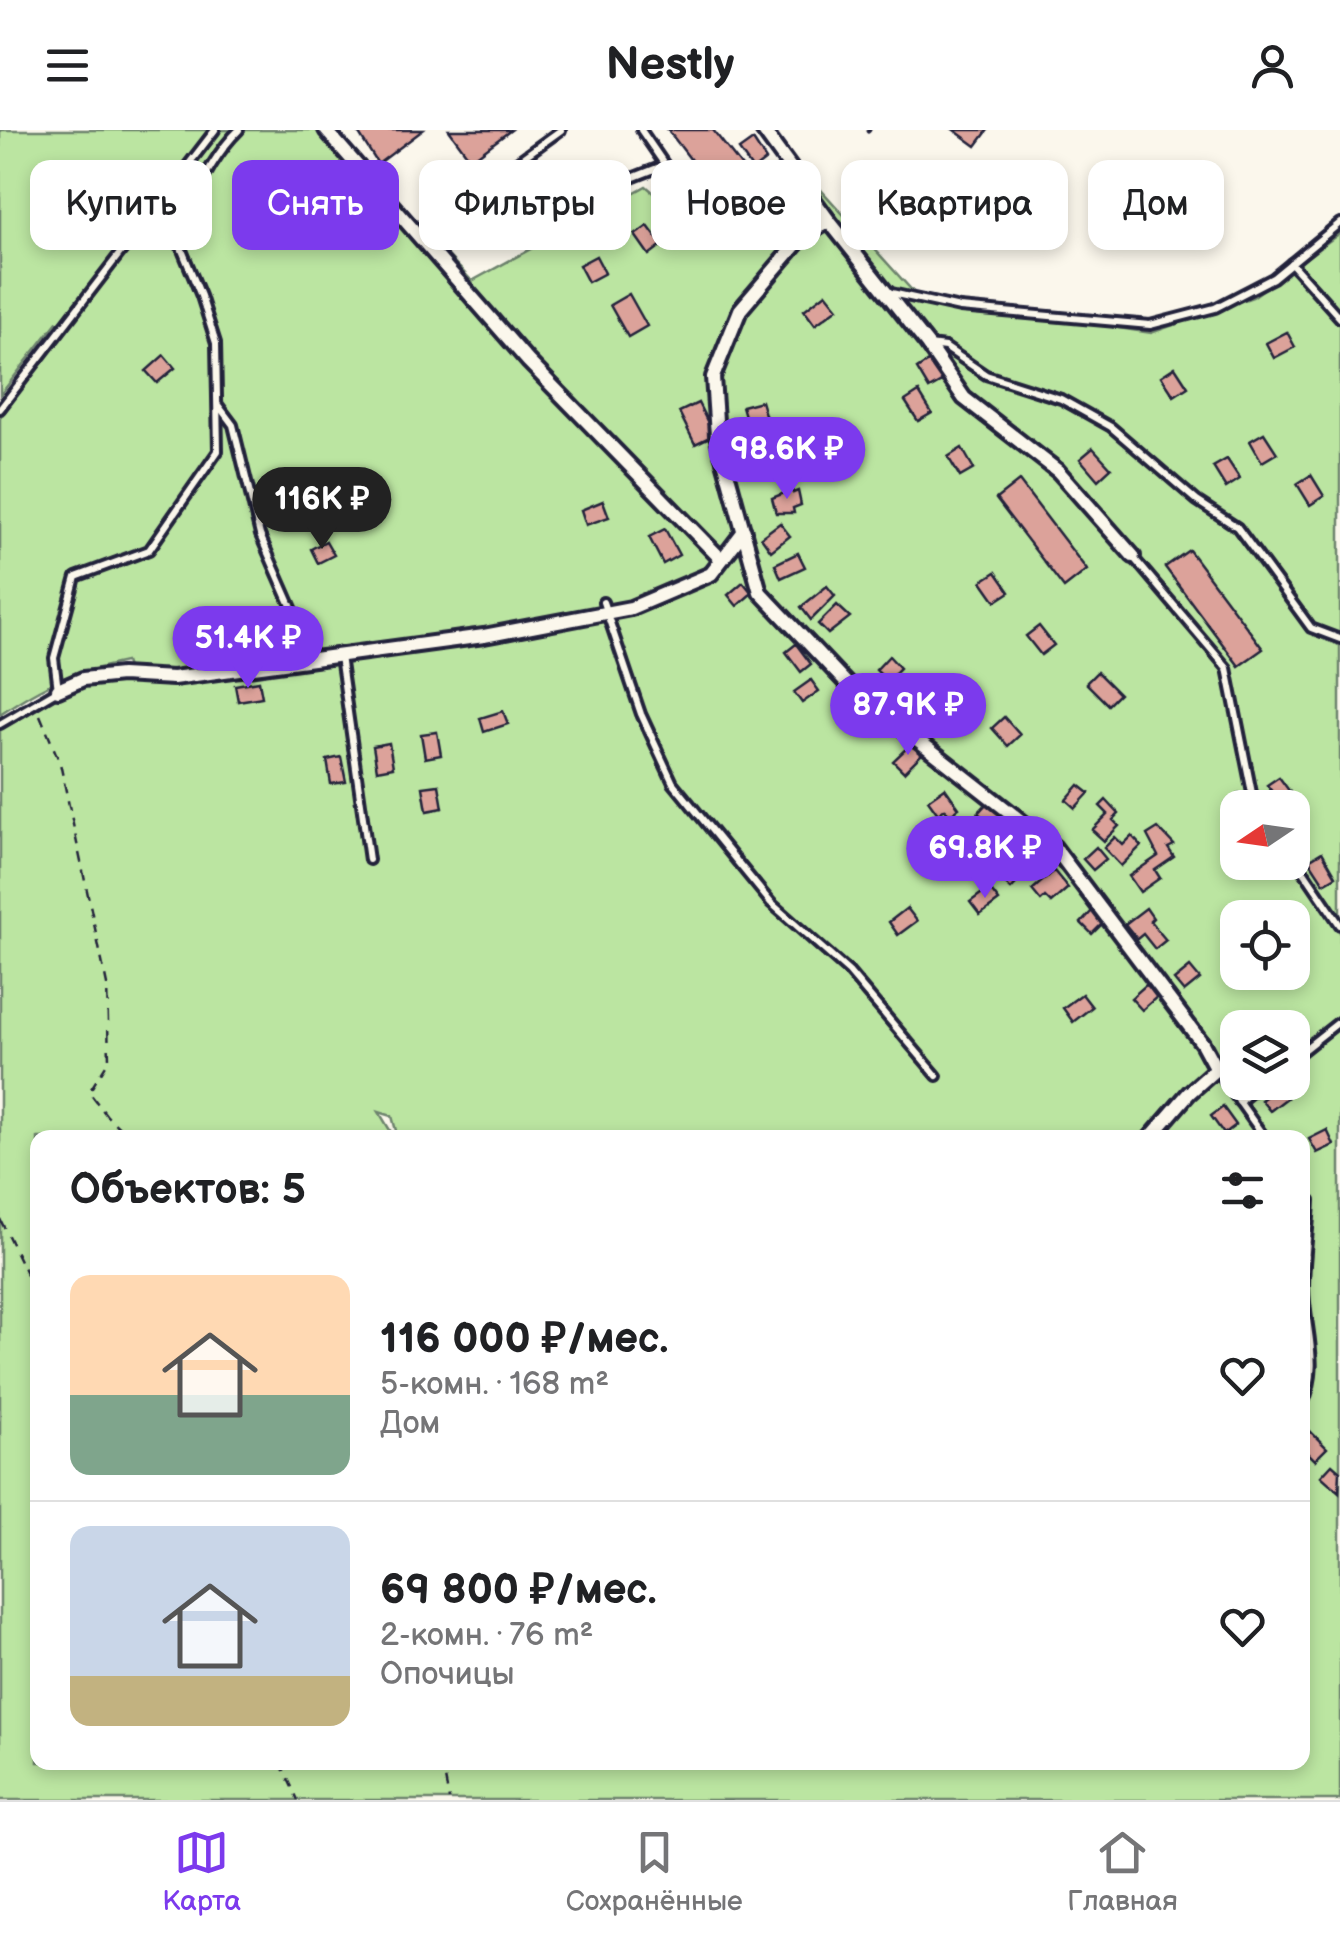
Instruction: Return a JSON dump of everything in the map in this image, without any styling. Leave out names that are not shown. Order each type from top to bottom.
[{"type":"street","points":[[326,130],[528,361],[721,559]]},
{"type":"street","points":[[764,130],[964,398],[1058,471],[1132,556]]},
{"type":"street","points":[[830,221],[803,236],[740,310],[713,377],[717,435],[760,592],[848,685],[1054,847],[1202,1043],[1216,1069],[1189,1092],[1157,1130]]},
{"type":"street","points":[[58,690],[83,679],[173,678],[484,636],[605,607],[631,608],[711,574],[744,531]]},
{"type":"lane","points":[[0,409],[214,130]]},
{"type":"lane","points":[[0,724],[58,690],[54,658],[76,577],[148,550],[218,450],[216,343],[175,234],[220,149],[239,130]]},
{"type":"lane","points":[[561,130],[496,177],[532,217],[665,165],[640,130]]},
{"type":"lane","points":[[886,292],[960,308],[1150,325],[1215,308],[1273,278],[1340,223]]},
{"type":"lane","points":[[1291,263],[1340,318]]},
{"type":"lane","points":[[927,344],[945,347],[986,374],[1061,399],[1111,427],[1197,501],[1237,527],[1311,628],[1340,639]]},
{"type":"lane","points":[[217,404],[233,424],[260,535],[315,659]]},
{"type":"lane","points":[[1132,556],[1227,668],[1251,790]]},
{"type":"lane","points":[[605,607],[641,714],[673,783],[771,903],[849,972],[937,1076]]},
{"type":"lane","points":[[340,656],[368,860]]},
{"type":"lane","points":[[1310,880],[1340,925]]},
{"type":"lane","points":[[1310,1045],[1340,1021]]},
{"type":"lane","points":[[1216,1069],[1259,1130]]},
{"type":"lane","points":[[1310,1334],[1314,1364],[1310,1390]]},
{"type":"path","points":[[36,702],[60,763],[107,985],[109,1060],[89,1092],[122,1130]]},
{"type":"path","points":[[0,1220],[30,1282]]},
{"type":"path","points":[[284,1770],[298,1800]]},
{"type":"path","points":[[443,1770],[449,1800]]},
{"type":"green space","points":[[0,130],[329,130],[357,160],[232,160],[232,250],[399,250],[399,204],[419,225],[419,250],[443,250],[472,281],[529,250],[631,250],[631,194],[646,186],[651,190],[651,250],[821,250],[821,190],[841,212],[841,250],[875,250],[918,297],[1151,333],[1253,297],[1340,233],[1340,1800],[0,1800],[0,729],[79,686],[132,682],[125,662],[106,666],[46,686],[0,714],[0,418],[65,332],[57,322],[0,395]]},
{"type":"building","points":[[364,130],[423,130],[383,160],[375,160],[359,134]]},
{"type":"building","points":[[449,130],[511,130],[471,160]]},
{"type":"building","points":[[668,130],[713,130],[736,160],[691,160]]},
{"type":"building","points":[[954,130],[988,130],[976,146]]},
{"type":"building","points":[[753,140],[766,160],[746,160],[739,150]]},
{"type":"building","points":[[648,226],[651,250],[656,250],[649,255],[635,235]]},
{"type":"building","points":[[596,256],[605,273],[588,282],[579,265]]},
{"type":"building","points":[[826,293],[838,308],[815,325],[804,310]]},
{"type":"building","points":[[629,294],[647,326],[628,337],[610,305]]},
{"type":"building","points":[[1287,332],[1295,347],[1274,358],[1266,343]]},
{"type":"building","points":[[164,355],[175,368],[157,383],[146,371]]},
{"type":"building","points":[[931,360],[943,381],[929,389],[917,369]]},
{"type":"building","points":[[1175,367],[1188,387],[1174,396],[1161,376]]},
{"type":"building","points":[[919,392],[932,413],[918,421],[905,401]]},
{"type":"building","points":[[761,401],[771,435],[752,440],[742,406]]},
{"type":"building","points":[[698,403],[714,435],[695,444],[679,412]]},
{"type":"building","points":[[1264,433],[1277,453],[1262,462],[1250,441]]},
{"type":"building","points":[[962,448],[974,469],[960,477],[948,457]]},
{"type":"building","points":[[1093,448],[1111,468],[1098,480],[1080,459]]},
{"type":"building","points":[[1227,459],[1240,479],[1226,488],[1213,467]]},
{"type":"building","points":[[1311,475],[1324,496],[1310,505],[1297,484]]},
{"type":"building","points":[[1019,481],[1087,570],[1064,588],[996,499]]},
{"type":"building","points":[[798,491],[801,505],[793,508],[794,513],[776,513],[772,498]]},
{"type":"building","points":[[603,501],[609,517],[586,525],[581,510]]},
{"type":"building","points":[[780,523],[790,536],[771,551],[761,537]]},
{"type":"building","points":[[665,529],[679,555],[663,564],[649,537]]},
{"type":"building","points":[[326,541],[334,555],[318,563],[311,549]]},
{"type":"building","points":[[1189,550],[1263,649],[1239,666],[1165,567]]},
{"type":"building","points":[[798,553],[805,567],[781,578],[775,564]]},
{"type":"building","points":[[996,572],[1010,592],[996,601],[982,581]]},
{"type":"building","points":[[743,582],[752,593],[737,606],[728,595]]},
{"type":"building","points":[[827,586],[835,596],[811,620],[801,607]]},
{"type":"building","points":[[837,605],[850,617],[828,634],[818,624]]},
{"type":"building","points":[[279,612],[285,636],[272,639],[267,615]]},
{"type":"building","points":[[1039,626],[1054,645],[1041,655],[1026,636]]},
{"type":"building","points":[[796,644],[811,664],[801,672],[786,652]]},
{"type":"building","points":[[889,656],[900,668],[887,681],[876,670]]},
{"type":"building","points":[[1097,672],[1119,694],[1108,705],[1086,683]]},
{"type":"building","points":[[811,680],[819,691],[802,703],[794,692]]},
{"type":"building","points":[[259,681],[262,697],[238,701],[235,685]]},
{"type":"building","points":[[933,692],[948,707],[927,734],[913,720],[923,710],[919,706]]},
{"type":"building","points":[[853,703],[871,724],[861,733],[842,712]]},
{"type":"building","points":[[503,711],[508,724],[484,732],[480,718]]},
{"type":"building","points":[[1004,717],[1020,735],[1008,746],[992,728]]},
{"type":"building","points":[[437,732],[441,755],[425,758],[421,734]]},
{"type":"building","points":[[389,743],[393,767],[377,770],[373,746]]},
{"type":"building","points":[[912,743],[922,754],[904,772],[893,761]]},
{"type":"building","points":[[341,757],[346,782],[331,784],[327,760]]},
{"type":"building","points":[[1279,777],[1289,790],[1271,790],[1267,785]]},
{"type":"building","points":[[439,785],[443,808],[427,811],[423,787]]},
{"type":"building","points":[[1079,785],[1089,793],[1075,808],[1066,800]]},
{"type":"building","points":[[945,788],[959,808],[949,815],[945,809],[938,814],[928,800]]},
{"type":"building","points":[[1106,800],[1119,814],[1113,820],[1119,826],[1104,841],[1092,830],[1108,814],[1100,806]]},
{"type":"building","points":[[989,801],[1005,815],[994,827],[978,813]]},
{"type":"building","points":[[1158,828],[1174,845],[1168,848],[1174,857],[1155,870],[1160,878],[1140,892],[1129,876],[1158,856],[1147,835]]},
{"type":"building","points":[[1132,836],[1141,846],[1121,866],[1104,848],[1115,837],[1123,845]]},
{"type":"building","points":[[1096,847],[1106,859],[1093,870],[1083,859]]},
{"type":"building","points":[[1322,852],[1336,876],[1324,883],[1310,859]]},
{"type":"building","points":[[1016,863],[1027,872],[1011,889],[1001,880]]},
{"type":"building","points":[[1054,871],[1068,888],[1051,903],[1045,897],[1041,901],[1032,890]]},
{"type":"building","points":[[989,888],[999,901],[980,915],[970,902]]},
{"type":"building","points":[[907,908],[917,921],[898,935],[889,922]]},
{"type":"building","points":[[1146,908],[1153,918],[1150,921],[1166,940],[1155,949],[1143,934],[1137,939],[1125,924]]},
{"type":"building","points":[[1092,911],[1104,922],[1092,934],[1081,923]]},
{"type":"building","points":[[1190,967],[1200,979],[1184,992],[1174,980]]},
{"type":"building","points":[[1147,984],[1158,996],[1142,1010],[1131,998]]},
{"type":"building","points":[[1082,994],[1092,1007],[1073,1022],[1063,1008]]},
{"type":"building","points":[[1261,1100],[1284,1100],[1270,1111]]},
{"type":"building","points":[[1223,1107],[1236,1125],[1221,1130],[1211,1116]]},
{"type":"building","points":[[1327,1130],[1334,1145],[1317,1153],[1310,1138]]},
{"type":"building","points":[[1310,1431],[1327,1448],[1315,1460],[1310,1455]]},
{"type":"building","points":[[1332,1464],[1340,1471],[1339,1492],[1321,1476]]}]
